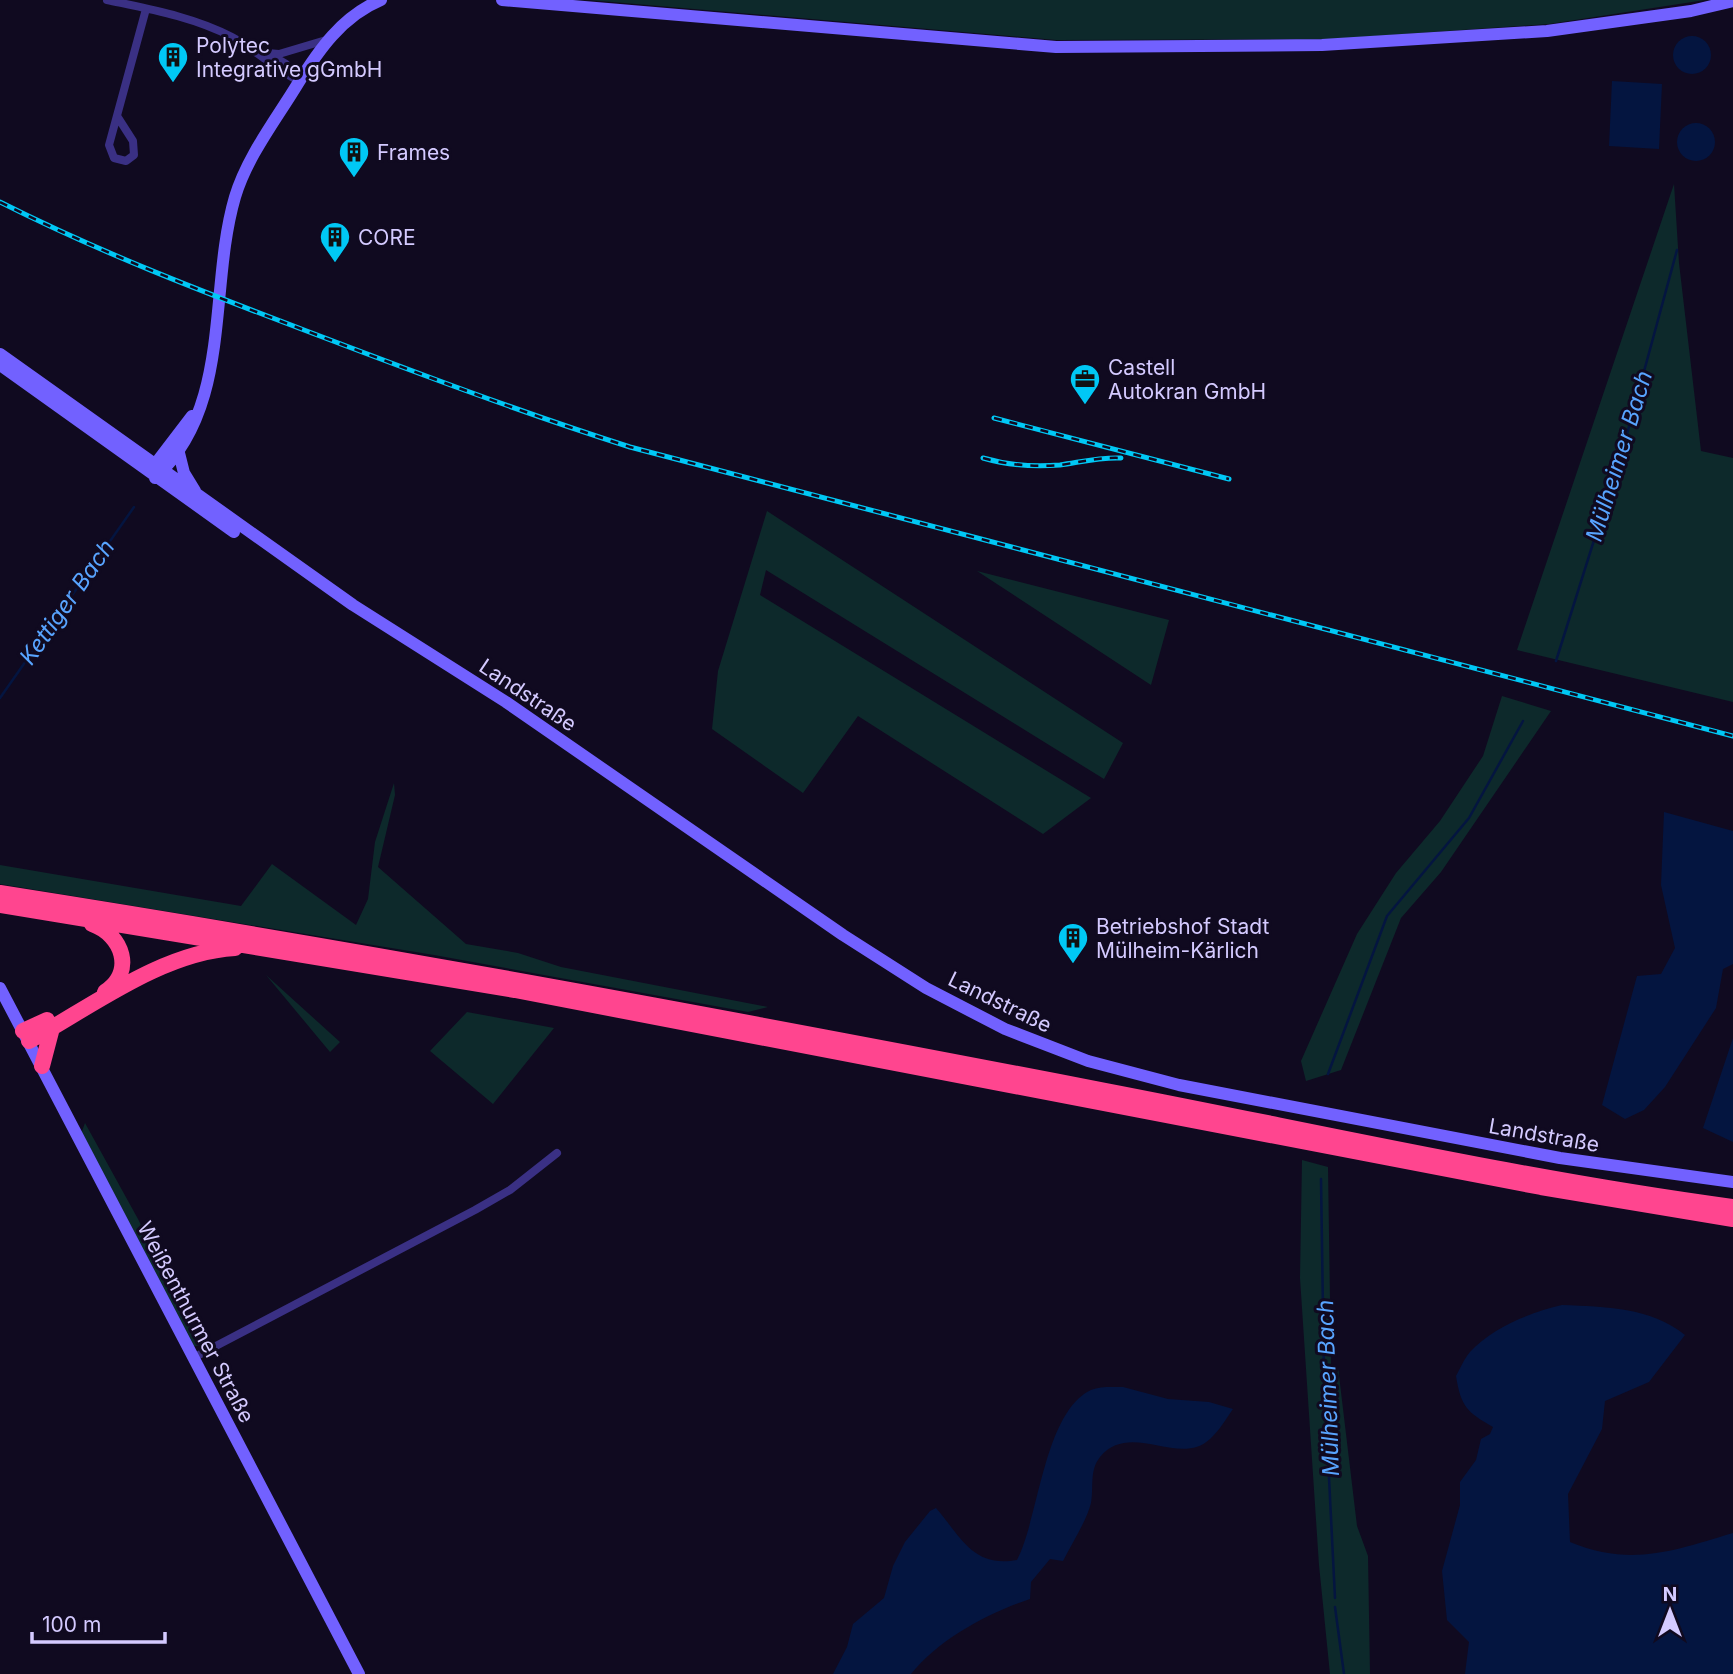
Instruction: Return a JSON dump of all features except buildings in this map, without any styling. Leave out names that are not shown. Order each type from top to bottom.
[{"type":"highway","points":[[0,893],[493,974],[1543,1175],[1733,1207]]},
{"type":"highway","points":[[0,905],[386,968],[1541,1187],[1733,1219]]},
{"type":"highway","points":[[26,1036],[102,994],[120,976],[122,955],[112,934],[70,916]]},
{"type":"highway","points":[[26,1036],[52,1028],[184,957],[219,949],[269,947]]},
{"type":"highway","points":[[42,1066],[52,1028]]},
{"type":"street","points":[[107,0],[215,29],[255,50],[267,53],[279,54],[329,39]]},
{"type":"street","points":[[155,472],[179,453],[197,411],[211,365],[235,197],[254,154],[299,81],[329,39],[356,14],[382,0]]},
{"type":"street","points":[[502,0],[1056,47],[1322,45],[1547,31],[1691,11],[1733,1]]},
{"type":"street","points":[[117,116],[134,147],[134,155],[126,161],[114,158],[109,149],[117,116],[146,9]]},
{"type":"street","points":[[255,50],[278,71],[299,81]]},
{"type":"street","points":[[267,53],[286,64],[299,81]]},
{"type":"street","points":[[0,354],[155,472],[198,496],[353,605]]},
{"type":"street","points":[[0,365],[289,568],[353,605]]},
{"type":"street","points":[[155,472],[197,411]]},
{"type":"street","points":[[179,453],[184,473],[198,496]]},
{"type":"street","name":"Landstraße","points":[[353,605],[506,702],[877,957],[951,1002],[1025,1038],[1114,1069],[1193,1088],[1560,1158],[1733,1182]]},
{"type":"street","name":"Weißenthurmer Straße","points":[[0,988],[359,1674]]},
{"type":"street","points":[[193,1358],[475,1210],[510,1190],[557,1153]]},
{"type":"green space","points":[[589,0],[1705,0],[1549,24],[1332,39],[1056,40]]},
{"type":"green space","points":[[1674,184],[1679,263],[1701,451],[1733,458],[1733,702],[1517,650]]},
{"type":"green space","points":[[767,511],[1123,743],[1104,779],[766,570],[760,595],[1091,798],[1043,834],[858,716],[803,793],[712,729],[718,671]]},
{"type":"green space","points":[[977,571],[1169,620],[1151,685]]},
{"type":"green space","points":[[1502,696],[1551,711],[1441,872],[1401,918],[1341,1070],[1306,1081],[1301,1061],[1357,934],[1396,873],[1440,821],[1483,756]]},
{"type":"green space","points":[[394,783],[395,795],[378,867],[466,944],[518,953],[561,967],[768,1007],[748,1012],[434,955],[0,884],[0,865],[241,906],[272,864],[356,925],[368,899],[375,842]]},
{"type":"green space","points":[[266,975],[340,1042],[330,1052]]},
{"type":"green space","points":[[467,1012],[554,1028],[493,1104],[430,1051]]},
{"type":"green space","points":[[85,1123],[138,1219],[197,1338],[204,1346],[192,1346],[81,1134]]},
{"type":"green space","points":[[1302,1160],[1328,1167],[1331,1367],[1338,1367],[1357,1526],[1368,1556],[1370,1674],[1330,1674],[1319,1565],[1300,1278]]},
{"type":"water","points":[[1692,36],[1705,42],[1711,55],[1705,68],[1692,74],[1679,68],[1673,55],[1679,42]]},
{"type":"water","points":[[1612,81],[1662,84],[1659,149],[1609,146]]},
{"type":"water","points":[[1696,123],[1709,129],[1715,142],[1709,155],[1696,161],[1683,155],[1677,142],[1683,129]]},
{"type":"water","points":[[1664,812],[1733,831],[1733,964],[1723,969],[1716,1008],[1665,1087],[1644,1110],[1625,1119],[1602,1105],[1637,976],[1661,974],[1675,948],[1661,885]]},
{"type":"water","points":[[1733,1038],[1733,1142],[1703,1128]]},
{"type":"water","points":[[1562,1305],[1627,1310],[1657,1319],[1685,1335],[1649,1382],[1605,1401],[1602,1429],[1568,1494],[1570,1542],[1613,1554],[1652,1554],[1733,1533],[1733,1674],[1465,1674],[1469,1642],[1447,1620],[1442,1571],[1460,1505],[1460,1482],[1476,1460],[1481,1439],[1490,1434],[1493,1427],[1467,1408],[1460,1395],[1456,1376],[1470,1352],[1489,1336],[1525,1317]]},
{"type":"water","points":[[1123,1387],[1168,1399],[1209,1402],[1233,1409],[1213,1436],[1198,1447],[1184,1449],[1126,1443],[1112,1447],[1100,1457],[1093,1473],[1091,1503],[1082,1525],[1063,1561],[1050,1559],[1031,1582],[1030,1599],[965,1629],[936,1649],[911,1674],[833,1674],[847,1647],[853,1624],[884,1598],[893,1566],[905,1542],[930,1511],[936,1508],[969,1548],[979,1555],[1002,1561],[1017,1560],[1025,1542],[1053,1442],[1063,1420],[1075,1402],[1091,1390]]},
{"type":"waterway","name":"Mülheimer Bach","points":[[1556,661],[1624,445],[1677,250]]},
{"type":"waterway","name":"Kettiger Bach","points":[[0,698],[134,507]]},
{"type":"waterway","name":"Mülheimer Bach","points":[[1328,1074],[1387,916],[1469,818],[1523,721]]},
{"type":"waterway","name":"Mülheimer Bach","points":[[1321,1179],[1324,1377],[1335,1598]]},
{"type":"waterway","name":"Mülheimer Bach","points":[[1335,1607],[1344,1674]]},
{"type":"railway","points":[[0,202],[113,254],[227,301],[466,391],[630,447],[1733,736]]},
{"type":"railway","points":[[994,418],[1229,479]]},
{"type":"railway","points":[[983,458],[1011,464],[1041,466],[1121,458]]},
{"type":"place","name":"Polytec Integrative gGmbH","points":[[173,84]]},
{"type":"place","name":"Frames","points":[[354,179]]},
{"type":"place","name":"CORE","points":[[335,264]]},
{"type":"place","name":"Castell Autokran GmbH","points":[[1085,406]]},
{"type":"place","name":"Betriebshof Stadt Mülheim-Kärlich","points":[[1073,965]]}]
